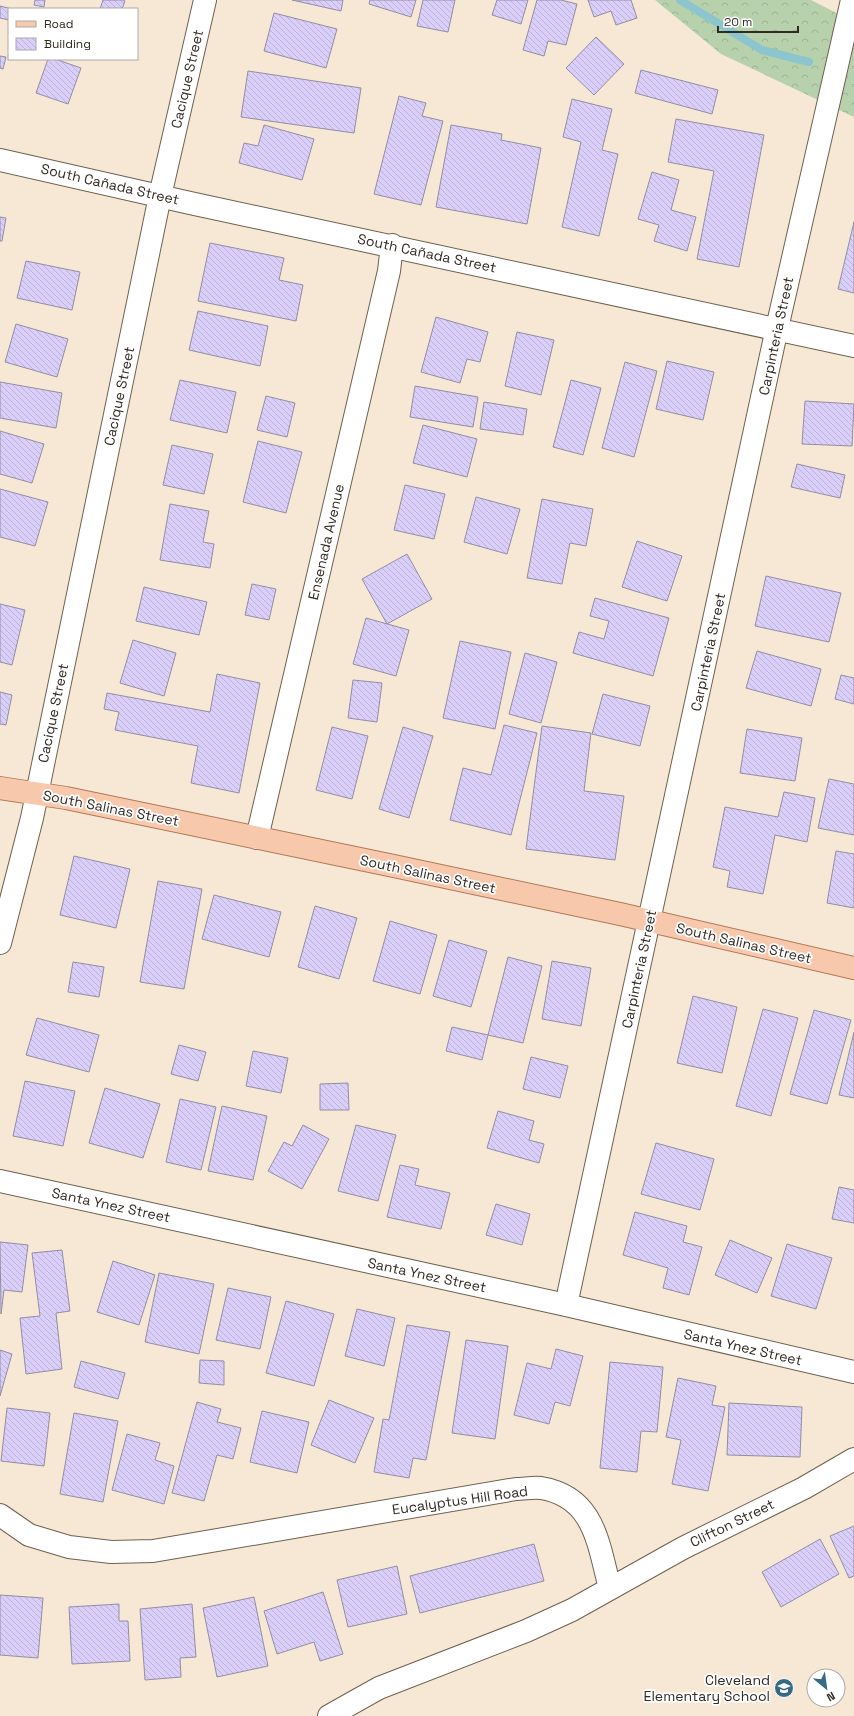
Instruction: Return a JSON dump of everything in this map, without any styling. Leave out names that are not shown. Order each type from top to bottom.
[{"type":"main road","name":"South Salinas Street","points":[[0,788],[37,793],[257,838],[649,921],[854,968]]},
{"type":"street","name":"Cacique Street","points":[[37,793],[160,196],[205,0]]},
{"type":"street","name":"Carpinteria Street","points":[[566,1305],[777,328],[852,0]]},
{"type":"street","name":"South Cañada Street","points":[[0,160],[160,196],[777,328],[854,346]]},
{"type":"street","name":"Ensenada Avenue","points":[[257,838],[389,271],[392,245]]},
{"type":"street","points":[[0,943],[37,793]]},
{"type":"street","name":"Santa Ynez Street","points":[[0,1181],[566,1305],[854,1372]]},
{"type":"street","name":"Clifton Street","points":[[610,1588],[683,1548],[804,1488],[854,1459]]},
{"type":"street","name":"Eucalyptus Hill Road","points":[[0,1515],[29,1535],[70,1547],[111,1552],[154,1551],[516,1489],[541,1488],[566,1497],[579,1506],[592,1524],[610,1588]]},
{"type":"street","points":[[330,1716],[379,1688],[526,1631],[572,1610],[610,1588]]},
{"type":"green space","points":[[655,0],[811,0],[854,22],[854,117],[721,54]]},
{"type":"building","points":[[35,0],[45,0],[44,7],[34,5]]},
{"type":"building","points":[[103,0],[125,1],[122,8],[100,8]]},
{"type":"building","points":[[292,0],[343,0],[341,11]]},
{"type":"building","points":[[370,0],[416,0],[411,17],[369,4]]},
{"type":"building","points":[[423,0],[455,0],[448,32],[417,26]]},
{"type":"building","points":[[497,0],[528,0],[521,24],[492,15]]},
{"type":"building","points":[[537,0],[561,0],[577,4],[566,45],[548,41],[544,56],[523,50]]},
{"type":"building","points":[[588,0],[631,0],[637,18],[616,25],[611,11],[594,17]]},
{"type":"building","points":[[0,6],[8,8],[8,20],[0,18]]},
{"type":"building","points":[[274,13],[337,29],[326,68],[264,51]]},
{"type":"building","points":[[596,37],[624,64],[594,95],[566,68]]},
{"type":"building","points":[[0,56],[6,57],[3,69],[0,68]]},
{"type":"building","points":[[48,60],[58,60],[81,68],[68,104],[36,93]]},
{"type":"building","points":[[641,70],[718,90],[712,114],[635,93]]},
{"type":"building","points":[[248,71],[361,88],[354,133],[241,117]]},
{"type":"building","points":[[399,96],[426,103],[422,116],[443,121],[421,205],[374,194]]},
{"type":"building","points":[[572,99],[612,109],[602,150],[618,154],[599,236],[562,227],[581,142],[563,137]]},
{"type":"building","points":[[676,119],[764,135],[739,267],[697,259],[714,171],[668,162]]},
{"type":"building","points":[[264,125],[314,139],[302,180],[239,163],[244,143],[258,146]]},
{"type":"building","points":[[451,125],[502,134],[501,140],[541,148],[527,224],[436,207]]},
{"type":"building","points":[[652,172],[679,180],[671,210],[696,217],[687,251],[654,241],[659,225],[638,219]]},
{"type":"building","points":[[0,217],[6,218],[2,241],[0,241]]},
{"type":"building","points":[[854,222],[854,293],[838,289]]},
{"type":"building","points":[[210,243],[284,258],[279,280],[303,285],[296,321],[198,301]]},
{"type":"building","points":[[26,261],[80,272],[72,310],[17,298]]},
{"type":"building","points":[[198,311],[268,326],[260,366],[189,350]]},
{"type":"building","points":[[436,317],[488,332],[480,362],[467,359],[460,383],[421,372]]},
{"type":"building","points":[[16,324],[68,339],[57,377],[5,362]]},
{"type":"building","points":[[517,332],[554,340],[541,395],[505,386]]},
{"type":"building","points":[[667,361],[714,372],[703,420],[656,409]]},
{"type":"building","points":[[625,362],[657,371],[634,457],[602,448]]},
{"type":"building","points":[[180,380],[236,392],[227,433],[170,420]]},
{"type":"building","points":[[571,380],[601,388],[583,455],[553,447]]},
{"type":"building","points":[[0,382],[62,393],[56,428],[0,418]]},
{"type":"building","points":[[415,386],[478,397],[473,427],[410,417]]},
{"type":"building","points":[[266,396],[295,403],[287,437],[257,430]]},
{"type":"building","points":[[805,401],[854,404],[852,446],[802,444]]},
{"type":"building","points":[[484,402],[527,409],[523,435],[480,429]]},
{"type":"building","points":[[423,425],[477,439],[467,477],[413,463]]},
{"type":"building","points":[[0,431],[44,444],[32,483],[0,474]]},
{"type":"building","points":[[258,441],[302,452],[286,513],[243,502]]},
{"type":"building","points":[[172,445],[213,454],[204,494],[163,485]]},
{"type":"building","points":[[797,464],[845,475],[840,498],[791,487]]},
{"type":"building","points":[[405,485],[445,494],[434,539],[394,530]]},
{"type":"building","points":[[0,489],[48,502],[35,546],[0,537]]},
{"type":"building","points":[[476,497],[520,509],[507,554],[464,542]]},
{"type":"building","points":[[542,499],[593,509],[586,546],[570,543],[562,584],[527,578]]},
{"type":"building","points":[[170,504],[209,511],[203,542],[214,544],[210,568],[160,560]]},
{"type":"building","points":[[637,541],[682,556],[667,601],[622,587]]},
{"type":"building","points":[[407,554],[432,599],[387,624],[362,579]]},
{"type":"building","points":[[766,576],[841,593],[829,642],[755,626]]},
{"type":"building","points":[[252,584],[276,589],[269,620],[245,615]]},
{"type":"building","points":[[144,587],[207,602],[199,635],[136,621]]},
{"type":"building","points":[[595,598],[669,618],[653,676],[573,653],[579,632],[604,639],[609,621],[590,616]]},
{"type":"building","points":[[0,604],[25,610],[12,665],[0,662]]},
{"type":"building","points":[[366,618],[409,630],[396,676],[353,664]]},
{"type":"building","points":[[133,640],[176,653],[164,696],[120,683]]},
{"type":"building","points":[[460,641],[511,652],[495,729],[443,718]]},
{"type":"building","points":[[757,651],[821,669],[811,706],[746,688]]},
{"type":"building","points":[[525,653],[557,662],[541,723],[509,714]]},
{"type":"building","points":[[217,674],[260,683],[239,793],[191,783],[198,746],[115,730],[119,712],[104,709],[107,693],[210,712]]},
{"type":"building","points":[[841,675],[854,678],[854,704],[835,699]]},
{"type":"building","points":[[353,680],[382,683],[377,722],[348,718]]},
{"type":"building","points":[[0,692],[12,695],[6,725],[0,724]]},
{"type":"building","points":[[603,694],[650,706],[640,746],[592,734]]},
{"type":"building","points":[[504,725],[537,733],[511,835],[450,820],[463,768],[491,775]]},
{"type":"building","points":[[542,726],[591,733],[584,791],[624,796],[615,860],[526,849]]},
{"type":"building","points":[[332,727],[368,736],[352,799],[316,790]]},
{"type":"building","points":[[403,727],[433,736],[409,818],[379,809]]},
{"type":"building","points":[[747,729],[802,738],[795,781],[740,773]]},
{"type":"building","points":[[829,779],[854,784],[854,835],[818,828]]},
{"type":"building","points":[[784,792],[815,798],[807,842],[775,835],[763,894],[727,887],[730,871],[713,867],[725,807],[778,817]]},
{"type":"building","points":[[836,851],[854,854],[854,908],[827,903]]},
{"type":"building","points":[[74,856],[130,869],[116,928],[60,915]]},
{"type":"building","points":[[158,881],[202,889],[184,989],[140,982]]},
{"type":"building","points":[[214,895],[281,912],[269,957],[202,939]]},
{"type":"building","points":[[315,906],[357,918],[339,979],[298,967]]},
{"type":"building","points":[[390,921],[437,935],[420,994],[373,981]]},
{"type":"building","points":[[449,940],[487,951],[471,1007],[433,996]]},
{"type":"building","points":[[508,957],[542,966],[523,1043],[488,1035]]},
{"type":"building","points":[[552,961],[591,968],[581,1026],[542,1019]]},
{"type":"building","points":[[73,962],[104,967],[99,997],[68,992]]},
{"type":"building","points":[[693,996],[737,1007],[722,1073],[677,1063]]},
{"type":"building","points":[[763,1009],[798,1018],[771,1116],[736,1106]]},
{"type":"building","points":[[814,1010],[851,1020],[827,1104],[790,1094]]},
{"type":"building","points":[[37,1018],[99,1035],[89,1072],[26,1055]]},
{"type":"building","points":[[452,1027],[488,1035],[482,1060],[446,1051]]},
{"type":"building","points":[[854,1032],[854,1098],[839,1095]]},
{"type":"building","points":[[179,1045],[206,1052],[198,1081],[171,1074]]},
{"type":"building","points":[[253,1051],[288,1058],[281,1093],[246,1086]]},
{"type":"building","points":[[531,1057],[568,1066],[560,1098],[523,1089]]},
{"type":"building","points":[[25,1081],[75,1091],[63,1146],[13,1136]]},
{"type":"building","points":[[348,1083],[349,1110],[320,1110],[320,1084]]},
{"type":"building","points":[[105,1088],[160,1104],[143,1158],[89,1143]]},
{"type":"building","points":[[180,1099],[216,1107],[201,1170],[166,1162]]},
{"type":"building","points":[[222,1106],[267,1116],[253,1180],[208,1171]]},
{"type":"building","points":[[498,1111],[534,1121],[529,1140],[544,1144],[539,1163],[487,1148]]},
{"type":"building","points":[[303,1125],[329,1139],[302,1189],[268,1171],[284,1142],[292,1146]]},
{"type":"building","points":[[356,1125],[396,1135],[378,1201],[338,1191]]},
{"type":"building","points":[[656,1143],[714,1159],[700,1210],[641,1194]]},
{"type":"building","points":[[400,1165],[419,1169],[415,1185],[450,1193],[441,1229],[387,1217]]},
{"type":"building","points":[[839,1187],[854,1190],[854,1223],[832,1219]]},
{"type":"building","points":[[496,1204],[530,1214],[522,1245],[486,1235]]},
{"type":"building","points":[[635,1212],[687,1226],[683,1242],[702,1247],[689,1295],[663,1288],[668,1268],[623,1255]]},
{"type":"building","points":[[730,1240],[772,1258],[757,1293],[715,1275]]},
{"type":"building","points":[[0,1242],[28,1245],[22,1292],[4,1290],[1,1314]]},
{"type":"building","points":[[787,1244],[832,1258],[816,1309],[771,1296]]},
{"type":"building","points":[[62,1250],[70,1311],[56,1313],[62,1369],[26,1374],[20,1318],[40,1316],[32,1253]]},
{"type":"building","points":[[113,1261],[155,1275],[139,1325],[97,1312]]},
{"type":"building","points":[[159,1273],[214,1284],[199,1354],[145,1342]]},
{"type":"building","points":[[228,1288],[271,1297],[260,1349],[216,1340]]},
{"type":"building","points":[[286,1301],[334,1314],[314,1386],[266,1373]]},
{"type":"building","points":[[357,1309],[395,1318],[384,1366],[345,1356]]},
{"type":"building","points":[[407,1325],[450,1332],[426,1460],[413,1458],[409,1478],[374,1472],[383,1419],[389,1420]]},
{"type":"building","points":[[466,1340],[508,1346],[495,1439],[452,1433]]},
{"type":"building","points":[[556,1349],[583,1356],[570,1406],[555,1402],[549,1424],[514,1415],[527,1363],[551,1369]]},
{"type":"building","points":[[0,1350],[12,1354],[0,1396]]},
{"type":"building","points":[[200,1360],[224,1361],[224,1385],[199,1383]]},
{"type":"building","points":[[81,1361],[125,1373],[118,1399],[74,1387]]},
{"type":"building","points":[[610,1362],[663,1367],[657,1432],[641,1431],[637,1472],[600,1468]]},
{"type":"building","points":[[678,1378],[716,1386],[712,1405],[725,1407],[708,1491],[672,1484],[681,1440],[666,1437]]},
{"type":"building","points":[[329,1400],[374,1418],[355,1463],[311,1445]]},
{"type":"building","points":[[197,1402],[221,1409],[217,1422],[241,1428],[233,1459],[217,1455],[204,1501],[172,1493]]},
{"type":"building","points":[[729,1403],[802,1407],[800,1457],[727,1455]]},
{"type":"building","points":[[7,1408],[50,1413],[44,1466],[1,1461]]},
{"type":"building","points":[[262,1411],[309,1422],[297,1473],[250,1462]]},
{"type":"building","points":[[74,1413],[118,1421],[103,1502],[60,1494]]},
{"type":"building","points":[[127,1434],[160,1443],[155,1460],[174,1466],[164,1504],[112,1490]]},
{"type":"building","points":[[854,1526],[854,1576],[849,1578],[830,1536]]},
{"type":"building","points":[[820,1539],[839,1574],[781,1607],[762,1572]]},
{"type":"building","points":[[534,1544],[544,1581],[420,1613],[410,1576]]},
{"type":"building","points":[[397,1566],[407,1614],[348,1627],[337,1580]]},
{"type":"building","points":[[323,1592],[343,1654],[320,1661],[314,1642],[277,1654],[264,1611]]},
{"type":"building","points":[[0,1595],[43,1598],[38,1658],[0,1655]]},
{"type":"building","points":[[254,1597],[268,1666],[217,1677],[203,1608]]},
{"type":"building","points":[[119,1604],[119,1621],[128,1621],[130,1661],[72,1664],[69,1607]]},
{"type":"building","points":[[192,1604],[196,1657],[180,1658],[181,1677],[145,1680],[140,1609]]},
{"type":"waterway","points":[[680,0],[762,50],[809,62]]},
{"type":"place","name":"Cleveland Elementary School","points":[[784,1688]]}]
